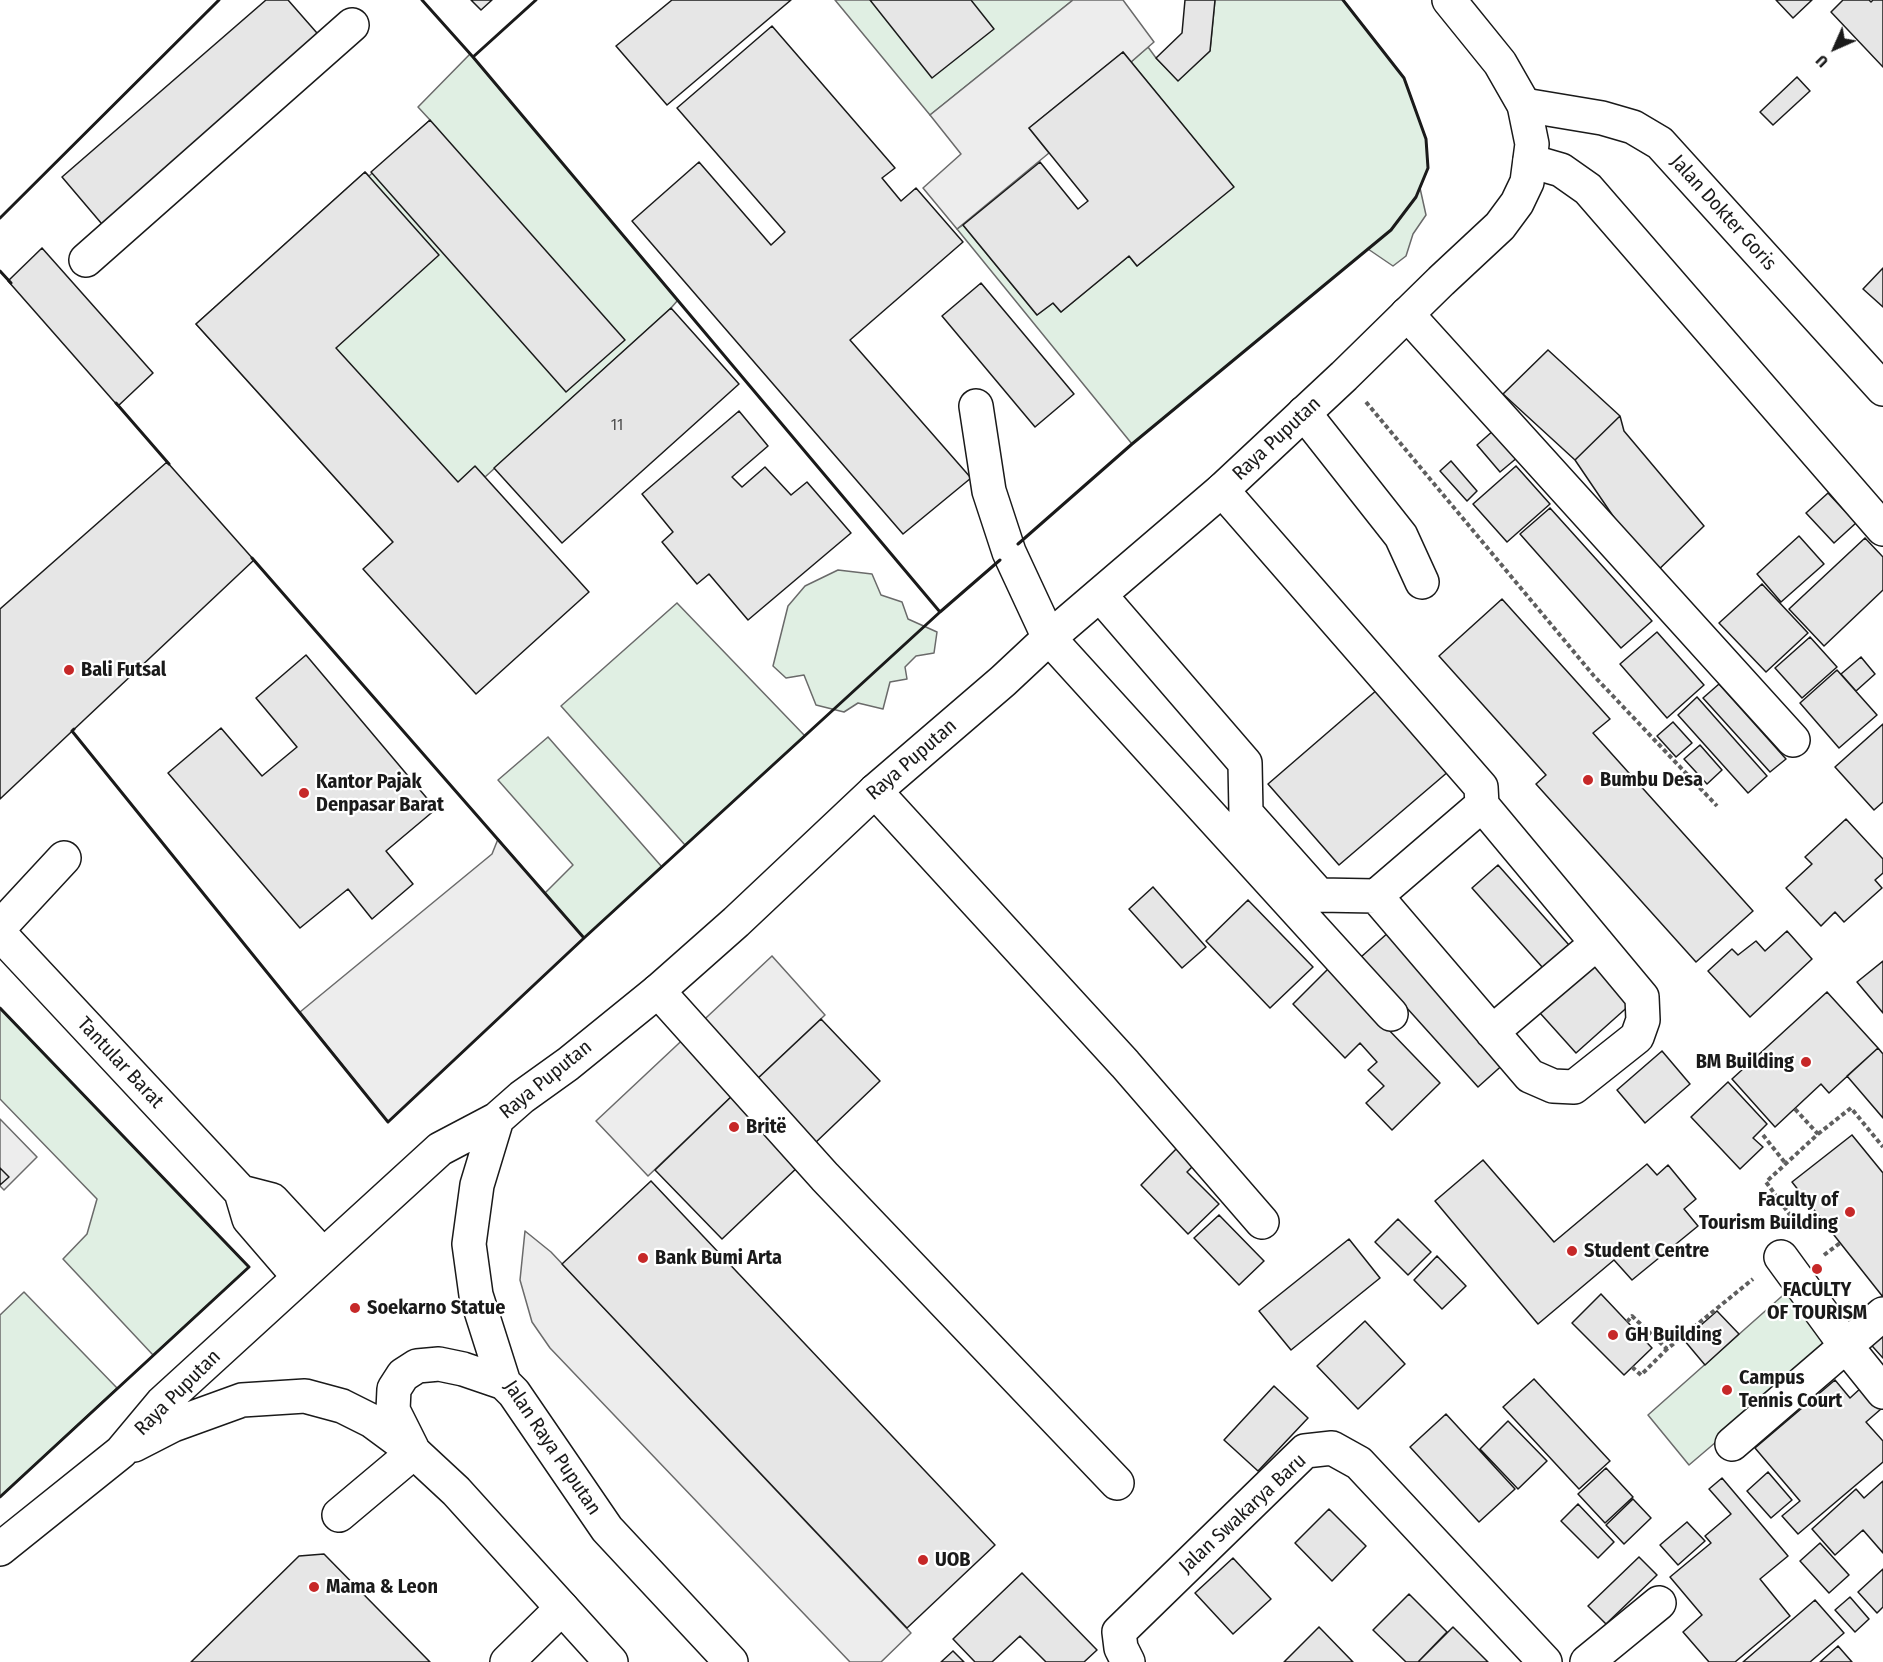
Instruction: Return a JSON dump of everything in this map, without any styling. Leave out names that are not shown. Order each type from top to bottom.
[{"type":"street","name":"Raya Puputan","points":[[121,1452],[162,1403],[440,1149],[497,1119],[658,991],[736,922],[875,791],[1222,489],[1500,226],[1517,203],[1527,182],[1532,144],[1524,105],[1500,63],[1449,0]]},
{"type":"street","points":[[86,260],[352,24]]},
{"type":"street","name":"Jalan Dokter Goris","points":[[1524,105],[1602,118],[1633,127],[1659,143],[1883,389]]},
{"type":"street","points":[[1530,161],[1561,170],[1588,189],[1883,529]]},
{"type":"street","points":[[1407,314],[1793,740]]},
{"type":"street","points":[[976,406],[992,501],[1009,552],[1049,638],[1391,1014]]},
{"type":"street","points":[[1304,413],[1401,536],[1422,582]]},
{"type":"street","points":[[1222,489],[1481,787],[1482,806],[1642,997],[1643,1020],[1637,1037],[1574,1087],[1553,1086],[1530,1076],[1376,896]]},
{"type":"street","points":[[1100,595],[1245,763],[1246,813],[1319,895],[1376,896],[1482,806]]},
{"type":"street","points":[[875,791],[1125,1064],[1262,1222]]},
{"type":"street","points":[[0,927],[64,858]]},
{"type":"street","name":"Tantular Barat","points":[[0,934],[241,1192],[272,1200],[311,1266]]},
{"type":"street","points":[[1492,1032],[1597,944]]},
{"type":"street","points":[[658,991],[825,1177],[1117,1483]]},
{"type":"street","name":"Jalan Raya Puputan","points":[[497,1119],[477,1185],[469,1244],[476,1295],[504,1383],[514,1393],[607,1529],[730,1662]]},
{"type":"street","points":[[1782,1257],[1845,1346],[1883,1392]]},
{"type":"street","points":[[1732,1444],[1883,1314]]},
{"type":"street","points":[[414,1452],[393,1410],[394,1389],[403,1375],[417,1366],[439,1364],[463,1369],[504,1383]]},
{"type":"street","points":[[0,1549],[121,1452],[173,1425],[242,1400],[304,1396],[342,1406],[372,1421],[414,1452],[456,1491],[611,1662]]},
{"type":"street","name":"Jalan Swakarya Baru","points":[[1128,1662],[1121,1648],[1119,1632],[1305,1451],[1332,1448],[1359,1463],[1545,1662]]},
{"type":"street","points":[[339,1515],[414,1452]]},
{"type":"street","points":[[1587,1662],[1659,1603]]},
{"type":"street","points":[[507,1662],[562,1608]]},
{"type":"path","points":[[1344,376],[1594,676],[1718,806]]},
{"type":"path","points":[[1632,1367],[1641,1375],[1667,1349],[1715,1308],[1806,1237],[1766,1182],[1818,1134],[1851,1108],[1883,1147]]},
{"type":"path","points":[[1794,1109],[1818,1134]]},
{"type":"path","points":[[1763,1135],[1785,1164]]},
{"type":"path","points":[[1820,1258],[1840,1243]]},
{"type":"path","points":[[1628,1322],[1632,1316],[1667,1349]]},
{"type":"green space","points":[[835,0],[1073,0],[930,115]]},
{"type":"green space","points":[[1215,0],[1343,0],[1404,78],[1426,139],[1428,168],[1420,188],[1426,215],[1413,234],[1406,256],[1393,266],[1368,249],[1132,444],[957,229],[963,225],[1037,315],[1053,303],[1061,312],[1129,256],[1137,266],[1233,187],[1131,62],[1148,47],[1178,80],[1210,51]]},
{"type":"green space","points":[[470,54],[678,300],[485,477],[475,467],[393,542],[196,324],[365,172],[369,176],[430,120],[418,107]]},
{"type":"green space","points":[[838,570],[872,574],[881,595],[902,602],[908,619],[937,632],[934,653],[916,656],[905,667],[907,679],[890,682],[883,709],[858,703],[844,712],[816,705],[804,675],[786,678],[773,666],[788,606],[805,586]]},
{"type":"green space","points":[[677,603],[805,736],[685,845],[561,706]]},
{"type":"green space","points":[[548,737],[662,867],[584,938],[545,893],[573,865],[498,780]]},
{"type":"green space","points":[[0,1008],[249,1267],[153,1355],[63,1259],[87,1234],[97,1199],[0,1099]]},
{"type":"green space","name":"Campus Tennis Court","points":[[1790,1289],[1831,1344],[1689,1465],[1648,1415]]},
{"type":"green space","points":[[24,1292],[117,1388],[0,1497],[0,1315]]},
{"type":"shaded area","points":[[1073,0],[1123,0],[1154,42],[1131,62],[1123,52],[1029,128],[1049,153],[957,229],[923,188],[961,154],[930,115]]},
{"type":"shaded area","points":[[498,839],[584,938],[388,1122],[300,1012],[492,854]]},
{"type":"shaded area","points":[[772,956],[825,1015],[755,1081],[734,1094],[648,1176],[596,1121]]},
{"type":"shaded area","points":[[0,1119],[37,1157],[4,1190],[0,1186]]},
{"type":"shaded area","points":[[525,1231],[551,1252],[911,1633],[881,1662],[850,1662],[550,1348],[532,1322],[520,1280]]},
{"type":"building","points":[[266,0],[288,0],[324,41],[107,230],[62,177]]},
{"type":"building","points":[[471,0],[492,0],[481,10]]},
{"type":"building","points":[[672,0],[791,0],[667,105],[616,46]]},
{"type":"building","points":[[870,0],[971,0],[994,29],[932,78]]},
{"type":"building","points":[[1185,0],[1215,0],[1210,51],[1178,81],[1156,58],[1182,33]]},
{"type":"building","points":[[1776,0],[1812,0],[1793,18]]},
{"type":"building","points":[[1843,0],[1869,0],[1871,2],[1883,0],[1883,67],[1831,12]]},
{"type":"building","points":[[772,26],[895,168],[882,178],[901,201],[916,188],[963,242],[850,340],[971,478],[903,534],[632,221],[699,162],[771,245],[785,232],[677,108]]},
{"type":"building","points":[[1123,52],[1234,187],[1137,266],[1129,256],[1061,312],[1053,303],[1037,315],[963,225],[1040,162],[1078,209],[1088,201],[1029,128]]},
{"type":"building","points":[[1797,77],[1810,91],[1773,125],[1760,112]]},
{"type":"building","points":[[430,120],[625,340],[566,392],[371,172]]},
{"type":"building","points":[[365,172],[439,255],[336,348],[458,482],[475,466],[589,592],[476,694],[363,569],[393,542],[196,324]]},
{"type":"building","points":[[42,248],[153,373],[118,406],[8,281]]},
{"type":"building","points":[[1883,268],[1883,307],[1863,289]]},
{"type":"building","points":[[981,283],[1074,394],[1035,427],[942,316]]},
{"type":"building","points":[[671,308],[739,384],[562,543],[494,468]]},
{"type":"building","points":[[1548,350],[1620,416],[1575,460],[1503,394]]},
{"type":"building","points":[[739,411],[768,446],[732,477],[742,487],[765,467],[791,495],[807,482],[851,533],[748,620],[709,574],[697,584],[662,542],[673,532],[642,494]]},
{"type":"building","points":[[1620,416],[1624,431],[1704,526],[1653,575],[1575,460]]},
{"type":"building","points":[[1494,430],[1518,457],[1500,472],[1477,445]]},
{"type":"building","points":[[1451,461],[1477,491],[1467,501],[1440,471]]},
{"type":"building","name":"Bali Futsal","points":[[167,462],[254,560],[0,799],[0,609]]},
{"type":"building","points":[[1516,466],[1550,504],[1507,542],[1473,504]]},
{"type":"building","points":[[1828,493],[1856,523],[1834,543],[1806,513]]},
{"type":"building","points":[[1550,508],[1652,621],[1621,648],[1520,534]]},
{"type":"building","points":[[1799,536],[1824,564],[1781,602],[1757,574]]},
{"type":"building","points":[[1865,538],[1883,557],[1883,590],[1824,646],[1789,609]]},
{"type":"building","points":[[1762,584],[1808,633],[1766,672],[1719,623]]},
{"type":"building","name":"Bumbu Desa","points":[[1502,599],[1610,719],[1593,733],[1753,911],[1696,962],[1536,784],[1546,775],[1439,656]]},
{"type":"building","points":[[1657,632],[1704,685],[1667,718],[1620,664]]},
{"type":"building","points":[[1810,637],[1837,667],[1802,698],[1775,668]]},
{"type":"building","name":"Kantor Pajak Denpasar Barat","points":[[306,655],[436,809],[386,851],[413,884],[372,919],[348,889],[300,928],[168,773],[221,728],[262,776],[297,747],[256,698]]},
{"type":"building","points":[[1861,657],[1875,674],[1856,691],[1841,674]]},
{"type":"building","points":[[1837,670],[1877,715],[1839,748],[1800,703]]},
{"type":"building","points":[[1385,683],[1456,765],[1339,865],[1268,784]]},
{"type":"building","points":[[1719,684],[1786,759],[1770,772],[1703,698]]},
{"type":"building","points":[[1697,697],[1767,776],[1748,793],[1678,715]]},
{"type":"building","points":[[1673,722],[1692,743],[1676,757],[1657,736]]},
{"type":"building","points":[[1883,724],[1883,802],[1874,810],[1835,767]]},
{"type":"building","points":[[1700,745],[1722,770],[1707,784],[1684,759]]},
{"type":"building","points":[[1846,819],[1883,859],[1883,873],[1875,880],[1882,888],[1844,922],[1835,912],[1821,926],[1786,888],[1812,864],[1805,857]]},
{"type":"building","points":[[1498,865],[1569,945],[1543,968],[1472,888]]},
{"type":"building","points":[[1153,887],[1206,947],[1182,968],[1129,909]]},
{"type":"building","points":[[1248,900],[1313,967],[1270,1008],[1206,941]]},
{"type":"building","points":[[1390,931],[1507,1061],[1478,1087],[1361,957]]},
{"type":"building","points":[[1787,931],[1812,959],[1750,1017],[1708,971],[1732,949],[1738,955],[1756,941],[1765,951]]},
{"type":"building","points":[[1883,961],[1883,1013],[1857,982]]},
{"type":"building","points":[[1596,963],[1632,1003],[1576,1053],[1540,1013]]},
{"type":"building","points":[[1329,968],[1440,1083],[1392,1130],[1366,1103],[1384,1086],[1368,1070],[1377,1062],[1360,1043],[1345,1058],[1293,1004]]},
{"type":"building","name":"BM Building","points":[[1827,992],[1878,1048],[1829,1093],[1821,1084],[1775,1127],[1732,1079]]},
{"type":"building","points":[[821,1019],[880,1081],[814,1144],[755,1081]]},
{"type":"building","points":[[1878,1048],[1883,1054],[1883,1118],[1847,1076]]},
{"type":"building","points":[[1662,1051],[1690,1084],[1645,1123],[1617,1090]]},
{"type":"building","points":[[1728,1082],[1767,1124],[1753,1138],[1763,1147],[1740,1169],[1691,1117]]},
{"type":"building","points":[[734,1094],[801,1164],[722,1239],[655,1170]]},
{"type":"building","name":"Faculty of Tourism Building","points":[[1852,1135],[1883,1173],[1883,1297],[1792,1182]]},
{"type":"building","points":[[1179,1146],[1197,1162],[1187,1172],[1219,1204],[1188,1234],[1141,1185]]},
{"type":"building","name":"Student Centre","points":[[1483,1160],[1554,1242],[1647,1164],[1657,1175],[1668,1165],[1696,1199],[1684,1209],[1698,1226],[1632,1280],[1614,1260],[1538,1324],[1435,1201]]},
{"type":"building","points":[[0,1168],[9,1177],[0,1185]]},
{"type":"building","points":[[651,1181],[995,1545],[907,1628],[562,1264]]},
{"type":"building","points":[[1219,1215],[1264,1261],[1239,1285],[1194,1238]]},
{"type":"building","points":[[1398,1219],[1431,1252],[1408,1275],[1375,1242]]},
{"type":"building","points":[[1349,1239],[1380,1278],[1291,1350],[1259,1311]]},
{"type":"building","points":[[1437,1256],[1466,1286],[1442,1309],[1414,1280]]},
{"type":"building","name":"GH Building","points":[[1601,1294],[1652,1348],[1624,1375],[1572,1323]]},
{"type":"building","points":[[1717,1311],[1739,1334],[1705,1365],[1684,1340]]},
{"type":"building","points":[[1365,1321],[1405,1364],[1358,1409],[1317,1366]]},
{"type":"building","points":[[1883,1323],[1883,1358],[1865,1338]]},
{"type":"building","points":[[1534,1379],[1610,1461],[1579,1489],[1503,1407]]},
{"type":"building","points":[[1835,1380],[1850,1398],[1862,1387],[1881,1409],[1866,1422],[1883,1441],[1883,1462],[1798,1534],[1782,1516],[1800,1501],[1755,1448]]},
{"type":"building","points":[[1274,1386],[1308,1418],[1258,1471],[1224,1440]]},
{"type":"building","points":[[1446,1414],[1515,1489],[1479,1522],[1410,1447]]},
{"type":"building","points":[[1508,1421],[1547,1461],[1518,1489],[1480,1449]]},
{"type":"building","points":[[1606,1468],[1633,1497],[1605,1523],[1578,1494]]},
{"type":"building","points":[[1768,1472],[1792,1500],[1771,1518],[1747,1491]]},
{"type":"building","points":[[1722,1478],[1788,1556],[1760,1579],[1790,1616],[1735,1662],[1709,1662],[1683,1632],[1702,1615],[1670,1577],[1711,1543],[1705,1536],[1731,1514],[1709,1489]]},
{"type":"building","points":[[1883,1481],[1883,1553],[1863,1530],[1835,1555],[1812,1529],[1856,1489],[1864,1498]]},
{"type":"building","points":[[1633,1499],[1651,1518],[1624,1544],[1606,1525]]},
{"type":"building","points":[[1578,1504],[1614,1542],[1598,1558],[1561,1521]]},
{"type":"building","points":[[1329,1509],[1366,1546],[1332,1581],[1295,1543]]},
{"type":"building","points":[[1687,1522],[1705,1541],[1678,1565],[1660,1545]]},
{"type":"building","points":[[1820,1543],[1849,1575],[1829,1593],[1800,1561]]},
{"type":"building","points":[[324,1554],[430,1662],[191,1662],[299,1556]]},
{"type":"building","points":[[1639,1557],[1657,1575],[1606,1624],[1588,1606]]},
{"type":"building","points":[[1233,1558],[1271,1599],[1233,1634],[1195,1593]]},
{"type":"building","points":[[1883,1569],[1883,1607],[1877,1613],[1858,1592]]},
{"type":"building","points":[[1022,1573],[1097,1650],[1084,1662],[1046,1662],[1020,1636],[992,1662],[975,1662],[953,1639]]},
{"type":"building","points":[[1409,1594],[1447,1632],[1418,1662],[1406,1662],[1373,1630]]},
{"type":"building","points":[[1850,1597],[1869,1619],[1855,1632],[1835,1610]]},
{"type":"building","points":[[1815,1600],[1844,1633],[1810,1662],[1743,1662]]},
{"type":"building","points":[[1319,1627],[1353,1662],[1284,1662]]},
{"type":"building","points":[[1453,1627],[1488,1662],[1418,1662]]},
{"type":"building","points":[[1838,1646],[1852,1662],[1820,1662]]},
{"type":"building","points":[[953,1651],[964,1662],[941,1662]]},
{"type":"wall","points":[[0,218],[219,0]]},
{"type":"wall","points":[[422,0],[473,57],[536,0]]},
{"type":"wall","points":[[1018,544],[1132,444],[1391,230],[1416,197],[1428,168],[1426,139],[1404,78],[1343,0]]},
{"type":"wall","points":[[473,57],[940,612],[1000,560]]},
{"type":"wall","points":[[0,271],[11,283]]},
{"type":"wall","points":[[116,403],[169,464]]},
{"type":"wall","points":[[252,558],[584,938],[940,612]]},
{"type":"wall","points":[[74,729],[72,731],[388,1122],[584,938]]},
{"type":"wall","points":[[0,1008],[249,1267],[0,1497]]},
{"type":"place","name":"Bali Futsal","points":[[69,670]]},
{"type":"place","name":"Bumbu Desa","points":[[1588,780]]},
{"type":"place","name":"Kantor Pajak Denpasar Barat","points":[[304,793]]},
{"type":"place","name":"BM Building","points":[[1806,1062]]},
{"type":"place","name":"Britë","points":[[734,1127]]},
{"type":"place","name":"Faculty of Tourism Building","points":[[1850,1212]]},
{"type":"place","name":"Student Centre","points":[[1572,1251]]},
{"type":"place","name":"Bank Bumi Arta","points":[[643,1258]]},
{"type":"place","name":"FACULTY OF TOURISM","points":[[1817,1269]]},
{"type":"place","name":"Soekarno Statue","points":[[355,1308]]},
{"type":"place","name":"GH Building","points":[[1613,1335]]},
{"type":"place","name":"Campus Tennis Court","points":[[1727,1390]]},
{"type":"place","name":"UOB","points":[[923,1560]]},
{"type":"place","name":"Mama & Leon","points":[[314,1587]]}]
